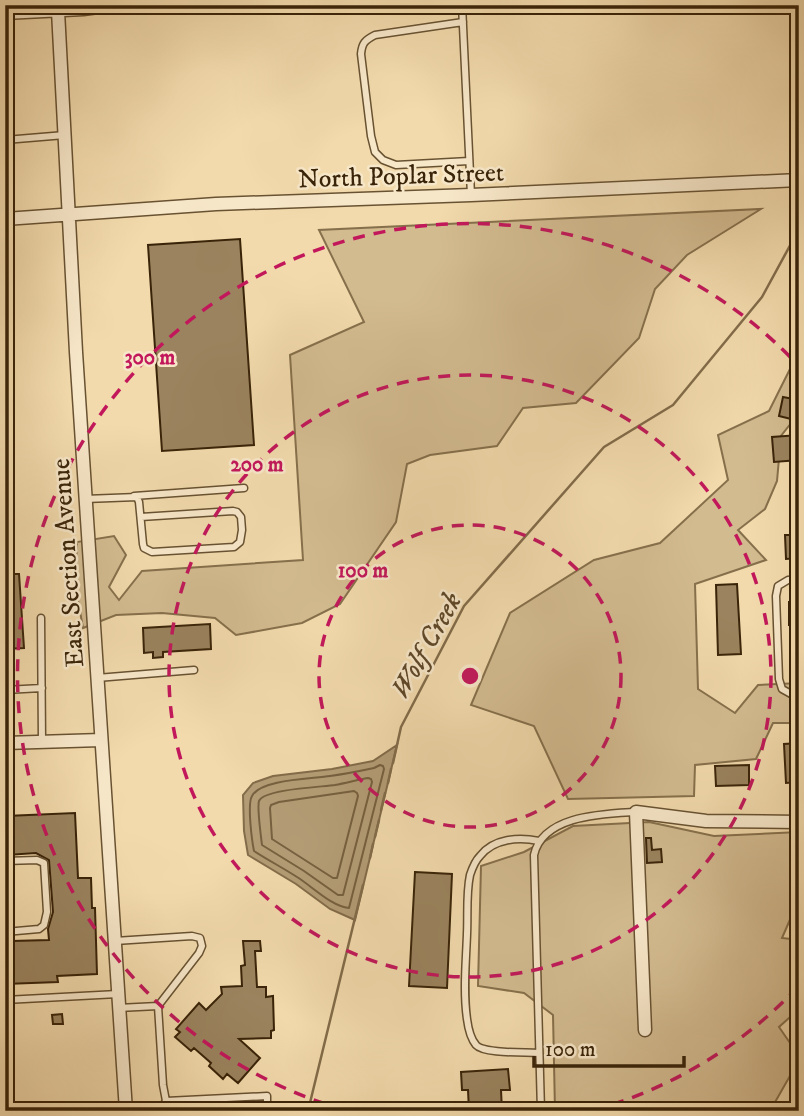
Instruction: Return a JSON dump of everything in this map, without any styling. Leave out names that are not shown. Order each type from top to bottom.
[{"type":"street","points":[[5,13],[113,5]]},
{"type":"street","name":"East Section Avenue","points":[[58,11],[85,499],[126,1111]]},
{"type":"street","name":"North Poplar Street","points":[[5,219],[216,204],[799,180]]},
{"type":"street","points":[[5,743],[102,740]]},
{"type":"street","points":[[645,1030],[636,812],[706,821],[799,822]]},
{"type":"lane","points":[[462,5],[471,195]]},
{"type":"lane","points":[[463,22],[375,35],[366,40],[361,54],[375,152],[383,160],[396,164],[469,162]]},
{"type":"lane","points":[[5,140],[65,135]]},
{"type":"lane","points":[[85,499],[244,488]]},
{"type":"lane","points":[[134,496],[138,499],[144,548],[152,552],[234,547],[240,542],[241,517],[233,510],[141,517]]},
{"type":"lane","points":[[799,579],[788,580],[778,586],[776,596],[779,679],[782,689],[799,695]]},
{"type":"lane","points":[[41,618],[42,742]]},
{"type":"lane","points":[[97,678],[194,670]]},
{"type":"lane","points":[[5,690],[42,688]]},
{"type":"lane","points":[[541,1111],[534,855],[536,845],[566,822],[593,815],[636,812]]},
{"type":"lane","points":[[538,1052],[481,1049],[474,1043],[467,1021],[466,976],[471,872],[480,856],[491,846],[523,838],[539,841]]},
{"type":"lane","points":[[5,861],[37,860],[44,863],[47,912],[44,925],[38,929],[5,932]]},
{"type":"lane","points":[[114,941],[192,936],[200,939],[202,946],[158,1006],[166,1101],[159,1111]]},
{"type":"lane","points":[[5,1000],[118,994]]},
{"type":"lane","points":[[118,1008],[158,1006]]},
{"type":"lane","points":[[166,1101],[267,1096],[267,1111]]},
{"type":"shaded area","points":[[761,209],[687,255],[655,289],[639,338],[576,403],[523,408],[497,446],[430,455],[407,464],[396,522],[340,604],[302,623],[236,635],[215,618],[162,613],[116,615],[83,628],[75,584],[77,542],[114,536],[126,555],[109,587],[119,600],[142,571],[303,560],[290,355],[364,322],[319,230]]},
{"type":"shaded area","points":[[799,351],[799,413],[781,436],[777,481],[765,509],[738,530],[766,560],[695,584],[698,689],[735,713],[758,685],[799,683],[799,723],[773,723],[756,759],[695,765],[694,796],[568,799],[534,726],[471,705],[510,613],[594,560],[660,543],[728,480],[718,435],[769,411]]},
{"type":"shaded area","points":[[649,822],[714,836],[799,832],[799,899],[782,938],[799,940],[799,1009],[779,1027],[799,1060],[770,1111],[555,1111],[553,1015],[524,993],[478,986],[481,866],[524,852],[573,826]]},
{"type":"water","points":[[397,745],[355,920],[330,909],[296,884],[248,855],[243,795],[253,783],[273,776],[373,761]]},
{"type":"building","points":[[240,239],[254,445],[162,451],[148,245]]},
{"type":"building","points":[[783,397],[799,400],[799,421],[779,416]]},
{"type":"building","points":[[799,435],[799,460],[774,462],[772,437]]},
{"type":"building","points":[[785,535],[799,535],[799,558],[786,559]]},
{"type":"building","points":[[5,574],[19,574],[24,648],[5,649]]},
{"type":"building","points":[[737,584],[741,654],[718,655],[716,585]]},
{"type":"building","points":[[789,602],[799,602],[799,625],[789,625]]},
{"type":"building","points":[[210,624],[211,649],[163,652],[163,657],[153,658],[153,652],[144,653],[143,628]]},
{"type":"building","points":[[799,743],[799,782],[786,783],[784,744]]},
{"type":"building","points":[[749,765],[749,785],[716,786],[715,766]]},
{"type":"building","points":[[75,813],[78,878],[91,878],[92,908],[95,908],[97,974],[57,976],[58,982],[5,984],[5,950],[12,951],[12,941],[49,940],[48,929],[53,912],[49,860],[36,853],[7,855],[6,816]]},
{"type":"building","points":[[646,838],[651,838],[652,850],[661,849],[662,862],[647,863]]},
{"type":"building","points":[[415,872],[452,874],[447,988],[409,986]]},
{"type":"building","points":[[243,941],[260,941],[261,951],[255,951],[257,987],[266,987],[266,997],[273,996],[274,1030],[271,1031],[271,1038],[239,1039],[260,1058],[238,1083],[227,1074],[223,1079],[209,1066],[211,1063],[194,1048],[191,1051],[175,1037],[180,1032],[176,1029],[199,1003],[206,1010],[222,994],[221,987],[242,986],[241,966],[245,965]]},
{"type":"building","points":[[790,1008],[799,1008],[799,1052],[792,1052]]},
{"type":"building","points":[[62,1014],[63,1024],[53,1024],[52,1015]]},
{"type":"building","points":[[508,1069],[510,1090],[501,1090],[502,1111],[469,1111],[468,1090],[462,1090],[461,1072]]},
{"type":"waterway","name":"Wolf Creek","points":[[393,763],[401,727],[464,606],[604,447],[673,405],[762,297],[799,229]]},
{"type":"waterway","name":"Wolf Creek","points":[[388,783],[391,769]]},
{"type":"waterway","name":"Wolf Creek","points":[[381,810],[385,793]]},
{"type":"waterway","name":"Wolf Creek","points":[[375,837],[379,820]]},
{"type":"waterway","name":"Wolf Creek","points":[[370,858],[373,844]]},
{"type":"waterway","name":"Wolf Creek","points":[[308,1111],[363,885]]}]
